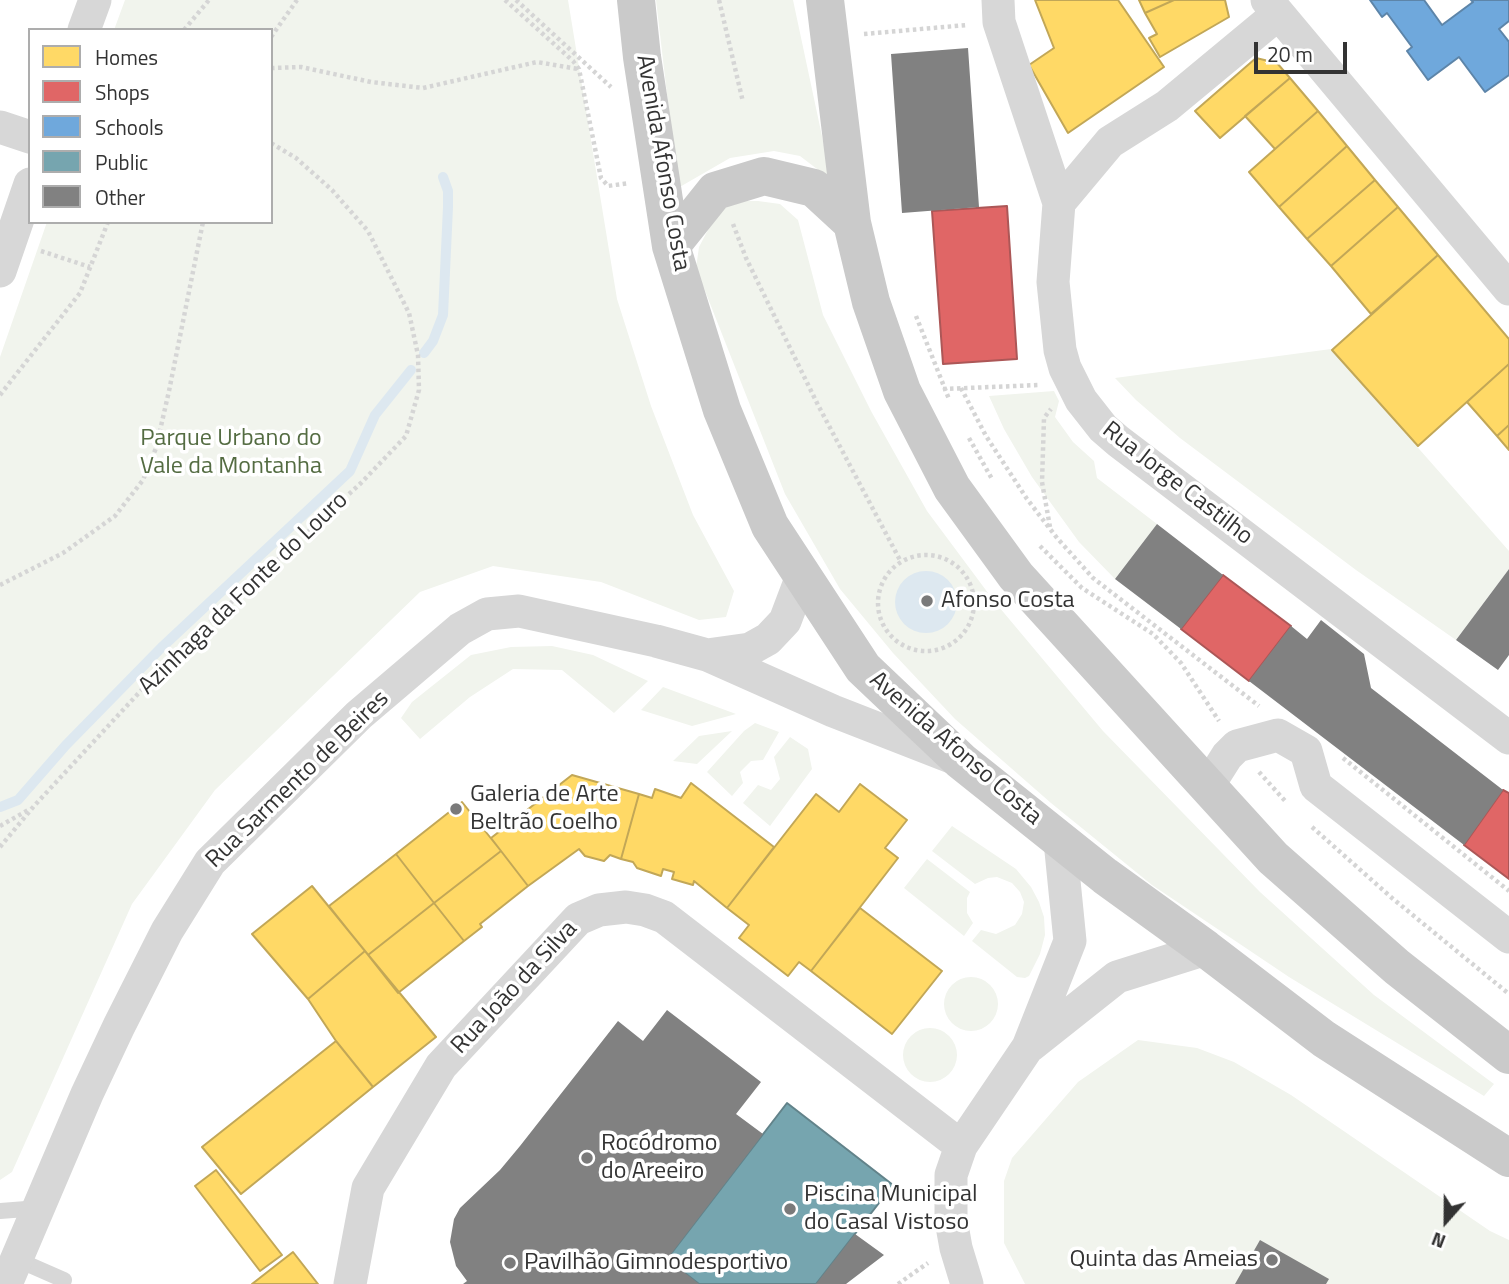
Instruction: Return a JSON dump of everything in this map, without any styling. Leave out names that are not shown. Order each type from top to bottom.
[{"type":"main road","name":"Avenida Afonso Costa","points":[[636,0],[671,246],[722,410],[770,526],[863,668],[961,761],[1060,841],[1324,1040],[1509,1158]]},
{"type":"main road","points":[[825,0],[852,223],[871,302],[902,391],[952,488],[1016,576],[1273,858],[1397,967],[1509,1055]]},
{"type":"main road","points":[[671,246],[715,191],[764,176],[814,188],[852,223]]},
{"type":"main road","name":"Avenida Afonso Costa","points":[[1421,1101],[1509,1139]]},
{"type":"street","points":[[85,28],[95,0]]},
{"type":"street","points":[[1046,165],[1110,142],[1167,106],[1273,7],[1509,289]]},
{"type":"street","name":"Rua Jorge Castilho","points":[[999,11],[1059,203],[1054,282],[1060,350],[1072,384],[1091,414],[1118,441],[1509,738]]},
{"type":"street","points":[[0,127],[28,136]]},
{"type":"street","points":[[1059,203],[1110,142]]},
{"type":"street","points":[[5,256],[28,190]]},
{"type":"street","name":"Rua Sarmento de Beires","points":[[707,655],[750,649],[768,639],[785,621],[802,576]]},
{"type":"street","name":"Rua Sarmento de Beires","points":[[11,1271],[119,1026],[167,931],[210,862],[359,715],[460,629],[487,614],[519,611],[707,655],[832,711],[961,761]]},
{"type":"street","points":[[1208,786],[1227,756],[1237,746],[1278,735],[1306,751],[1316,786],[1509,937]]},
{"type":"street","points":[[967,1284],[956,1248],[949,1199],[951,1175],[961,1146],[1028,1047],[1070,941],[1060,841]]},
{"type":"street","name":"Rua João da Silva","points":[[350,1284],[368,1188],[441,1066],[578,919],[599,910],[626,907],[645,910],[664,918],[961,1146]]},
{"type":"street","points":[[1028,1047],[1117,977],[1206,949]]},
{"type":"lane","points":[[0,1211],[39,1208]]},
{"type":"lane","name":"Rua Sarmento de Beires","points":[[11,1271],[64,1280]]},
{"type":"path","points":[[186,28],[209,0]]},
{"type":"path","points":[[273,34],[297,0]]},
{"type":"path","points":[[505,0],[579,69],[603,182],[613,186],[661,178]]},
{"type":"path","points":[[516,0],[618,94]]},
{"type":"path","points":[[719,0],[743,102]]},
{"type":"path","points":[[828,38],[999,11]]},
{"type":"path","points":[[273,68],[301,67],[371,82],[423,88],[537,62],[579,69]]},
{"type":"path","name":"Azinhaga da Fonte do Louro","points":[[0,846],[173,656],[361,483],[406,436],[419,390],[418,355],[409,313],[368,231],[332,190],[296,158],[273,144]]},
{"type":"path","points":[[729,214],[746,258],[818,405],[901,562]]},
{"type":"path","points":[[0,395],[80,293],[107,224]]},
{"type":"path","points":[[0,585],[63,553],[115,516],[143,480],[156,447],[203,224]]},
{"type":"path","points":[[5,256],[90,267]]},
{"type":"path","points":[[915,313],[952,407]]},
{"type":"path","points":[[902,391],[1072,384]]},
{"type":"path","points":[[1050,530],[1042,482],[1044,418],[1072,384]]},
{"type":"path","points":[[961,388],[986,436],[1057,538]]},
{"type":"path","points":[[967,435],[997,487]]},
{"type":"path","points":[[1037,543],[1082,588],[1153,634],[1181,663],[1237,746],[1287,803]]},
{"type":"path","points":[[932,555],[947,559],[960,568],[970,581],[974,612],[968,626],[946,647],[931,651],[916,650],[902,644],[889,633],[881,619],[878,603],[881,587],[889,573],[901,562],[916,556],[932,555]]},
{"type":"path","points":[[0,826],[34,806]]},
{"type":"path","points":[[1305,821],[1392,898],[1509,994]]},
{"type":"green space","name":"Parque Urbano do Vale da Montanha","points":[[125,0],[568,0],[617,299],[651,406],[693,515],[734,591],[726,617],[699,620],[601,582],[493,566],[420,592],[215,790],[132,904],[12,1172],[0,1180],[0,357],[46,224],[273,224],[273,28],[115,28]]},
{"type":"green space","points":[[656,0],[793,0],[834,182],[800,156],[774,151],[730,158],[678,188]]},
{"type":"green space","points":[[741,201],[780,204],[798,220],[823,315],[871,411],[927,511],[994,601],[1103,731],[1260,892],[1374,995],[1494,1084],[1484,1096],[1289,977],[1152,885],[1051,803],[955,719],[893,653],[840,589],[785,494],[696,268],[699,247],[710,226],[722,209]]},
{"type":"green space","points":[[1331,349],[1509,551],[1509,569],[1456,640],[1356,570],[1180,438],[1115,378]]},
{"type":"green space","points":[[1054,391],[1059,401],[1055,417],[1073,442],[1094,461],[1097,478],[1157,524],[1115,579],[1079,542],[1032,477],[1004,429],[989,396]]},
{"type":"green space","points":[[552,646],[593,655],[648,681],[614,713],[562,670],[513,669],[470,697],[420,739],[401,718],[412,702],[471,655],[511,647]]},
{"type":"green space","points":[[663,687],[736,714],[692,726],[641,710]]},
{"type":"green space","points":[[755,723],[779,732],[763,760],[751,761],[740,772],[743,783],[732,796],[707,772],[744,731]]},
{"type":"green space","points":[[732,731],[697,764],[673,761],[699,736]]},
{"type":"green space","points":[[790,737],[808,749],[812,769],[770,826],[743,803],[758,785],[771,790],[780,779],[774,757]]},
{"type":"green space","points":[[952,826],[1016,869],[1039,902],[1044,917],[1045,935],[1040,954],[1029,976],[1025,978],[1017,977],[972,941],[981,930],[996,934],[1015,925],[1022,914],[1024,902],[1020,892],[1012,883],[997,877],[975,884],[932,851]]},
{"type":"green space","points":[[927,859],[970,892],[967,898],[967,913],[973,923],[964,936],[904,888]]},
{"type":"green space","points":[[971,977],[990,985],[998,1004],[990,1023],[971,1031],[952,1023],[944,1004],[952,985]]},
{"type":"green space","points":[[930,1028],[949,1036],[957,1055],[949,1074],[930,1082],[911,1074],[903,1055],[911,1036]]},
{"type":"green space","points":[[1138,1040],[1197,1048],[1234,1062],[1291,1095],[1490,1231],[1509,1240],[1509,1284],[1025,1284],[1004,1243],[1004,1181],[1012,1158],[1078,1082]]},
{"type":"shaded area","points":[[926,571],[938,573],[948,580],[955,590],[955,614],[948,624],[938,631],[926,633],[914,631],[904,624],[897,614],[895,602],[897,590],[904,580],[914,573]]},
{"type":"building: Homes","points":[[1035,0],[1118,0],[1164,67],[1068,133],[1029,65],[1054,48]]},
{"type":"building: Homes","points":[[1139,0],[1174,0],[1145,13]]},
{"type":"building: Homes","points":[[1174,0],[1225,0],[1229,17],[1160,57],[1149,38],[1157,34],[1145,13]]},
{"type":"building: Homes","points":[[1256,58],[1277,63],[1290,78],[1220,138],[1195,111]]},
{"type":"building: Homes","points":[[1290,78],[1318,111],[1275,149],[1245,116]]},
{"type":"building: Homes","points":[[1318,111],[1347,146],[1279,207],[1249,172]]},
{"type":"building: Homes","points":[[1347,146],[1375,180],[1307,239],[1279,207]]},
{"type":"building: Homes","points":[[1375,180],[1398,207],[1331,266],[1307,239]]},
{"type":"building: Homes","points":[[1398,207],[1438,255],[1371,314],[1331,266]]},
{"type":"building: Homes","points":[[1438,255],[1509,339],[1509,364],[1418,446],[1332,350]]},
{"type":"building: Homes","points":[[1509,364],[1509,425],[1497,436],[1467,402]]},
{"type":"building: Homes","points":[[1509,425],[1509,450],[1497,436]]},
{"type":"building: Homes","points":[[572,775],[639,794],[621,859],[610,855],[604,861],[585,856],[579,849],[528,886],[491,838]]},
{"type":"building: Homes","points":[[691,783],[774,847],[727,908],[694,881],[693,885],[672,879],[674,872],[663,869],[661,876],[621,859],[639,794],[652,798],[655,789],[681,798]]},
{"type":"building: Homes","points":[[860,784],[907,820],[885,848],[898,858],[811,971],[799,962],[788,976],[739,938],[749,925],[727,908],[816,794],[839,812]]},
{"type":"building: Homes","points":[[462,802],[501,851],[434,903],[396,854]]},
{"type":"building: Homes","points":[[501,851],[528,886],[480,924],[482,927],[464,941],[434,903]]},
{"type":"building: Homes","points":[[396,854],[434,903],[368,955],[329,906]]},
{"type":"building: Homes","points":[[312,886],[365,951],[308,999],[252,934]]},
{"type":"building: Homes","points":[[434,903],[464,941],[398,993],[368,955]]},
{"type":"building: Homes","points":[[860,908],[942,971],[892,1034],[811,971]]},
{"type":"building: Homes","points":[[365,951],[436,1037],[373,1087],[336,1041],[308,999]]},
{"type":"building: Homes","points":[[336,1041],[373,1087],[241,1194],[202,1147]]},
{"type":"building: Homes","points":[[216,1170],[282,1255],[260,1271],[195,1186]]},
{"type":"building: Homes","points":[[293,1252],[318,1284],[252,1284]]},
{"type":"building: Shops","points":[[1007,206],[1017,359],[943,364],[932,211]]},
{"type":"building: Shops","points":[[1223,575],[1291,626],[1249,681],[1181,629]]},
{"type":"building: Shops","points":[[1503,790],[1509,793],[1509,879],[1464,845]]},
{"type":"building: Schools","points":[[1370,0],[1424,0],[1442,25],[1473,2],[1471,0],[1509,0],[1509,21],[1499,29],[1509,42],[1509,75],[1485,92],[1459,57],[1428,80],[1407,51],[1412,47],[1387,13],[1382,17]]},
{"type":"building: Public","name":"Piscina Municipal do Casal Vistoso","points":[[787,1103],[893,1185],[816,1284],[699,1284],[667,1259]]},
{"type":"building: Other","points":[[968,48],[979,207],[902,213],[891,54]]},
{"type":"building: Other","points":[[1157,524],[1223,575],[1181,629],[1115,579]]},
{"type":"building: Other","points":[[1509,569],[1509,655],[1498,670],[1456,640]]},
{"type":"building: Other","points":[[1321,620],[1364,654],[1371,688],[1503,790],[1464,845],[1249,681],[1291,626],[1307,639]]},
{"type":"building: Other","points":[[667,1010],[761,1082],[736,1114],[763,1134],[667,1259],[699,1284],[463,1284],[467,1281],[456,1266],[450,1242],[454,1219],[460,1208],[500,1170],[618,1021],[643,1041]]},
{"type":"building: Other","points":[[855,1234],[884,1255],[846,1284],[816,1284]]},
{"type":"building: Other","name":"Quinta das Ameias","points":[[1260,1240],[1329,1279],[1326,1284],[1235,1284]]},
{"type":"waterway","points":[[424,353],[433,341],[443,315],[448,207],[448,191],[443,177]]},
{"type":"waterway","points":[[0,807],[18,800],[66,745],[161,648],[350,471],[375,415],[411,370]]},
{"type":"place","name":"Afonso Costa","points":[[927,601]]},
{"type":"place","name":"Galeria de Arte Beltrão Coelho","points":[[456,809]]},
{"type":"place","name":"Rocódromo do Areeiro","points":[[587,1158]]},
{"type":"place","name":"Piscina Municipal do Casal Vistoso","points":[[790,1209]]},
{"type":"place","name":"Quinta das Ameias","points":[[1272,1260]]},
{"type":"place","name":"Pavilhão Gimnodesportivo","points":[[510,1263]]}]
